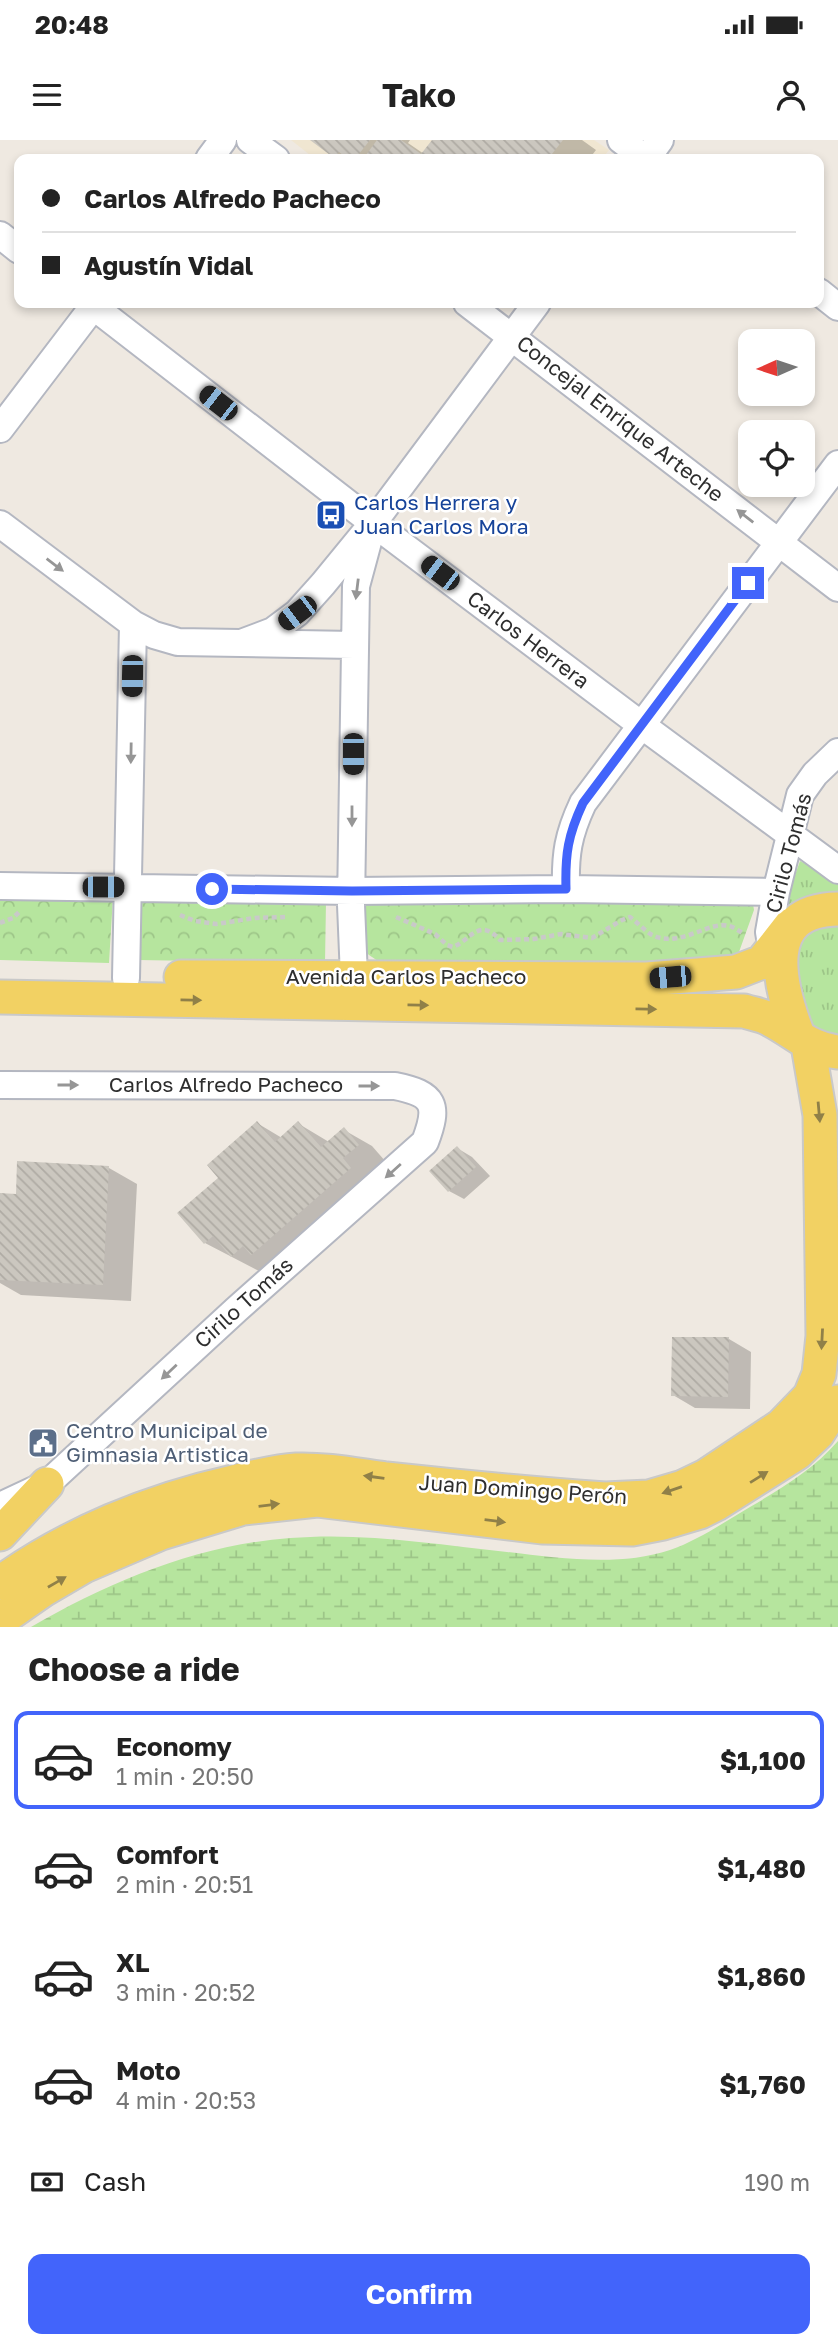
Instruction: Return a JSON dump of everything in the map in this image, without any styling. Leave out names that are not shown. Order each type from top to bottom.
[{"type":"main road","name":"Avenida Carlos Pacheco","points":[[0,974],[126,978],[648,979],[736,972],[762,962],[803,916],[816,911],[838,909]]},
{"type":"main road","points":[[778,942],[780,977],[785,997],[815,1044]]},
{"type":"main road","name":"Avenida Carlos Pacheco","points":[[0,997],[744,1012],[768,1018],[815,1044]]},
{"type":"main road","name":"Juan Domingo Perón","points":[[0,1583],[68,1541],[149,1506],[205,1488],[265,1475],[295,1470],[326,1471],[577,1497],[649,1497],[683,1487],[706,1476],[782,1426],[810,1396],[820,1374],[823,1336],[820,1115],[815,1044]]},
{"type":"main road","name":"Juan Domingo Perón","points":[[0,1620],[84,1566],[161,1533],[243,1508],[317,1500],[541,1527],[632,1529],[663,1523],[700,1512],[716,1504],[797,1452],[818,1433],[838,1402]]},
{"type":"main road","points":[[0,1534],[47,1484]]},
{"type":"street","points":[[250,140],[269,154]]},
{"type":"street","points":[[621,140],[639,154]]},
{"type":"street","points":[[0,235],[14,246]]},
{"type":"street","points":[[824,296],[838,307]]},
{"type":"street","points":[[0,429],[90,308]]},
{"type":"street","name":"Carlos Herrera","points":[[98,308],[373,523],[838,870]]},
{"type":"street","name":"Concejal Enrique Arteche","points":[[474,308],[838,588]]},
{"type":"street","points":[[244,642],[273,631],[297,613],[373,523],[533,308]]},
{"type":"street","points":[[566,889],[565,862],[571,829],[583,803],[838,464]]},
{"type":"street","points":[[354,977],[352,898],[356,586],[373,523]]},
{"type":"street","points":[[0,524],[133,624],[154,635],[178,642],[354,645]]},
{"type":"street","points":[[126,978],[133,624]]},
{"type":"street","name":"Cirilo Tomás","points":[[778,942],[776,892],[800,795],[815,774],[838,752]]},
{"type":"street","points":[[0,886],[129,888],[352,898],[566,889],[776,892]]},
{"type":"street","name":"Carlos Alfredo Pacheco","points":[[0,1085],[395,1086],[418,1090],[430,1101],[434,1118]]},
{"type":"street","name":"Cirilo Tomás","points":[[0,1506],[47,1484],[237,1309],[425,1142],[434,1118]]},
{"type":"path","points":[[352,898],[435,934],[453,947],[481,929],[492,931],[500,940],[510,941],[561,934],[592,938],[630,917],[653,935],[669,938],[689,936],[716,925],[728,925],[744,934],[778,942]]},
{"type":"path","points":[[0,923],[12,918],[28,904]]},
{"type":"path","points":[[180,914],[195,921],[216,924],[293,915]]},
{"type":"shaded area","points":[[291,140],[594,140],[609,150],[606,154],[309,154]]},
{"type":"green space","points":[[800,861],[824,873],[838,884],[838,897],[781,915]]},
{"type":"green space","points":[[0,897],[113,897],[109,963],[0,960]]},
{"type":"green space","points":[[373,897],[753,904],[754,910],[739,952],[726,963],[384,965],[362,948],[366,902]]},
{"type":"green space","points":[[138,898],[326,902],[325,963],[138,960]]},
{"type":"green space","points":[[838,922],[838,1041],[811,1025],[794,966],[795,953],[804,933]]},
{"type":"green space","points":[[838,1441],[838,1627],[31,1627],[124,1580],[188,1557],[255,1542],[344,1537],[589,1560],[650,1555],[691,1541],[762,1500],[808,1469]]},
{"type":"building","points":[[310,140],[370,140],[359,154],[329,154]]},
{"type":"building","points":[[377,140],[401,140],[421,154],[367,154]]},
{"type":"building","points":[[432,140],[563,140],[552,154],[421,154]]},
{"type":"building","points":[[257,1121],[275,1142],[298,1121],[321,1147],[344,1127],[359,1145],[343,1158],[351,1168],[251,1255],[243,1246],[231,1257],[213,1236],[204,1244],[177,1213],[218,1178],[207,1165]]},
{"type":"building","points":[[457,1146],[476,1167],[448,1192],[429,1171]]},
{"type":"building","points":[[17,1161],[109,1166],[103,1285],[0,1280],[0,1193],[16,1194]]},
{"type":"building","points":[[672,1337],[729,1337],[728,1397],[671,1396]]},
{"type":"place","name":"Carlos Herrera y Juan Carlos Mora","points":[[331,515]]},
{"type":"place","name":"Centro Municipal de Gimnasia Artistica","points":[[43,1443]]},
{"type":"route","points":[[212,889],[566,889],[565,862],[571,829],[583,803],[748,583]]}]
